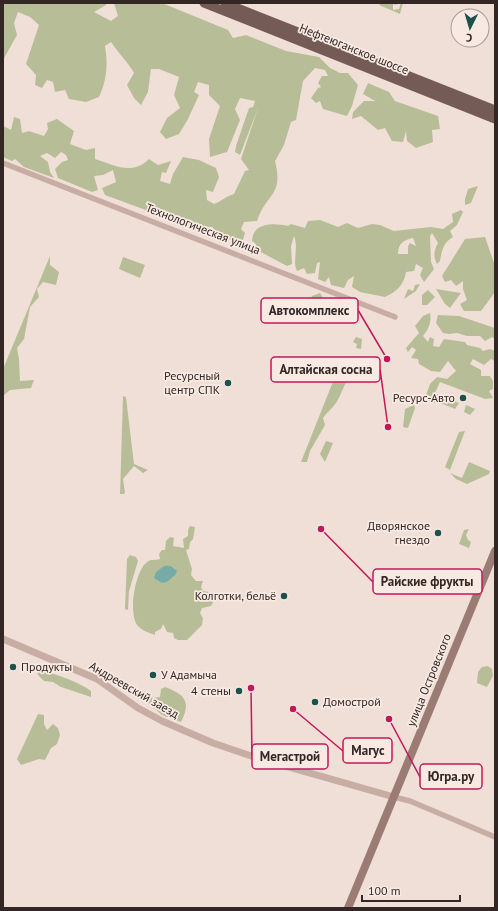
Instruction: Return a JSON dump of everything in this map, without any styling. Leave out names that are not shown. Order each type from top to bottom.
[{"type":"main road","name":"Нефтеюганское шоссе","points":[[204,3],[495,119]]},
{"type":"main road","name":"Нефтеюганское шоссе","points":[[225,3],[495,110]]},
{"type":"main road","name":"улица Островского","points":[[348,908],[495,551]]},
{"type":"street","name":"Технологическая улица","points":[[3,163],[395,317]]},
{"type":"street","name":"Андреевский заезд","points":[[3,639],[97,680],[138,708],[162,721],[213,743],[266,761],[394,797]]},
{"type":"street","points":[[394,797],[410,801],[495,837]]},
{"type":"green space","points":[[3,3],[107,3],[94,12],[111,21],[118,16],[114,3],[162,3],[228,30],[233,38],[246,35],[286,51],[319,57],[330,68],[340,73],[348,73],[358,85],[352,106],[347,116],[323,109],[320,101],[316,103],[311,98],[318,88],[321,87],[318,83],[322,76],[328,76],[325,70],[315,68],[303,81],[296,120],[291,122],[284,145],[275,161],[277,173],[276,188],[257,221],[244,222],[241,229],[245,233],[242,243],[235,244],[225,235],[218,236],[214,233],[213,227],[189,226],[105,195],[102,188],[116,182],[113,170],[103,175],[94,176],[98,190],[92,192],[58,178],[55,169],[62,162],[68,160],[66,155],[61,152],[55,158],[47,153],[40,156],[48,162],[50,172],[54,178],[24,167],[15,159],[12,161],[3,157],[3,126],[11,130],[14,117],[20,119],[22,133],[29,131],[44,136],[48,129],[47,123],[57,119],[74,131],[70,144],[86,150],[95,148],[95,159],[123,168],[136,167],[149,159],[158,165],[171,161],[166,173],[162,172],[160,181],[170,184],[173,174],[183,157],[199,160],[216,168],[219,177],[213,192],[206,190],[207,200],[214,204],[234,194],[245,171],[249,170],[241,159],[258,108],[240,155],[235,152],[249,108],[253,107],[255,101],[240,98],[235,109],[240,120],[227,152],[210,157],[209,139],[220,106],[209,95],[209,85],[198,82],[194,92],[199,95],[188,119],[179,134],[166,139],[160,132],[167,118],[180,108],[174,95],[179,77],[159,69],[151,69],[148,92],[141,105],[134,98],[127,85],[134,73],[111,42],[105,46],[106,72],[104,84],[99,97],[86,102],[69,99],[65,90],[55,92],[53,82],[47,80],[42,88],[35,85],[36,75],[26,64],[39,25],[30,17],[18,12],[14,23],[17,35],[3,60]]},
{"type":"green space","points":[[381,3],[398,3],[396,5],[393,4],[393,10],[399,9],[401,3],[403,3],[400,14],[379,5]]},
{"type":"green space","points":[[368,83],[389,92],[395,101],[438,116],[440,129],[432,130],[433,142],[416,148],[407,141],[406,131],[403,142],[392,141],[385,128],[378,130],[361,116],[352,119],[353,112],[364,101],[375,101],[363,94]]},
{"type":"green space","points":[[478,186],[471,203],[465,205],[468,189]]},
{"type":"green space","points":[[461,210],[463,212],[457,225],[450,231],[453,237],[445,244],[440,261],[437,264],[434,253],[438,243],[432,233],[430,236],[431,262],[434,269],[424,282],[420,275],[423,268],[416,264],[414,271],[406,272],[402,284],[385,297],[360,292],[352,287],[354,276],[348,280],[344,288],[331,285],[329,277],[325,282],[318,279],[320,262],[317,263],[315,273],[307,274],[304,268],[297,271],[295,263],[296,245],[294,236],[291,246],[292,264],[287,266],[257,250],[256,244],[252,241],[256,230],[265,225],[271,224],[288,226],[291,224],[305,228],[308,221],[320,220],[338,227],[347,223],[358,228],[372,224],[380,225],[394,231],[431,227],[443,229],[453,222],[452,214]],"holes":[[[413,238],[416,246],[410,243],[408,246],[408,254],[398,254],[400,245],[406,240]]]},
{"type":"green space","points":[[485,237],[495,266],[495,292],[481,311],[464,311],[460,304],[467,300],[463,289],[463,281],[456,286],[451,280],[445,282],[442,276],[465,239]]},
{"type":"green space","points":[[50,256],[50,265],[59,272],[56,285],[43,282],[37,289],[39,297],[30,307],[24,339],[17,348],[20,381],[34,380],[31,388],[10,390],[3,396],[3,369]]},
{"type":"green space","points":[[123,257],[145,265],[140,278],[119,269]]},
{"type":"green space","points":[[420,284],[416,291],[404,299],[408,289],[413,291],[415,285]]},
{"type":"green space","points":[[436,289],[461,293],[450,308],[445,304]]},
{"type":"green space","points":[[428,290],[435,297],[427,305],[422,305],[422,295]]},
{"type":"green space","points":[[320,293],[326,303],[330,304],[333,298],[337,300],[336,306],[340,309],[335,313],[329,311],[327,307],[323,311],[321,305],[316,309],[308,306],[312,296]]},
{"type":"green space","points":[[430,313],[429,326],[423,336],[428,342],[430,337],[434,339],[433,346],[439,347],[444,339],[465,342],[467,345],[480,348],[483,351],[490,349],[495,351],[495,361],[491,359],[484,365],[473,359],[470,364],[481,370],[481,376],[490,376],[493,381],[493,389],[489,391],[493,398],[485,399],[440,382],[435,393],[459,403],[455,409],[429,400],[426,395],[430,384],[437,377],[447,379],[456,371],[448,361],[440,372],[431,371],[419,364],[418,359],[411,358],[416,350],[412,347],[408,352],[406,348],[419,333],[415,326],[423,316]]},
{"type":"green space","points":[[438,315],[459,316],[495,328],[495,339],[492,337],[485,341],[480,336],[443,333],[436,323]]},
{"type":"green space","points":[[356,337],[362,339],[361,349],[356,348],[357,344],[353,342]]},
{"type":"green space","points":[[338,369],[351,375],[336,403],[323,418],[325,425],[310,451],[307,462],[301,462]]},
{"type":"green space","points":[[123,396],[126,397],[134,464],[148,470],[143,473],[134,466],[123,479],[125,493],[120,494]]},
{"type":"green space","points":[[414,405],[415,408],[408,428],[403,427],[405,409]]},
{"type":"green space","points":[[466,405],[475,409],[470,415],[464,412]]},
{"type":"green space","points":[[465,431],[450,470],[445,467],[459,432]]},
{"type":"green space","points":[[326,441],[333,443],[325,462],[320,454]]},
{"type":"green space","points":[[469,462],[490,471],[489,474],[467,484],[456,479],[450,473],[462,478]]},
{"type":"green space","points":[[190,526],[195,527],[193,539],[190,542],[189,549],[186,550],[192,569],[191,575],[196,581],[203,581],[201,587],[203,591],[216,593],[216,597],[211,606],[202,608],[200,613],[203,618],[202,625],[187,640],[178,640],[174,638],[173,633],[167,632],[163,624],[161,629],[155,632],[155,635],[139,627],[135,622],[133,605],[136,585],[142,568],[150,561],[160,559],[159,554],[162,550],[165,550],[166,541],[170,537],[174,538],[173,546],[184,548],[183,539],[188,536]],"holes":[[[164,566],[175,568],[170,579],[154,578]]]},
{"type":"green space","points":[[469,529],[466,535],[468,540],[471,542],[469,548],[459,544],[464,530]]},
{"type":"green space","points":[[130,555],[136,557],[138,561],[129,591],[128,610],[125,609],[127,559]]},
{"type":"green space","points":[[488,666],[492,669],[493,676],[487,687],[477,683],[478,672],[482,667]]},
{"type":"green space","points":[[37,670],[58,675],[80,684],[91,691],[91,697],[61,687],[53,682],[44,681],[38,675]]},
{"type":"green space","points":[[165,687],[177,692],[184,699],[186,709],[181,722],[162,715],[140,696],[144,691],[153,698],[160,697],[161,689]]},
{"type":"green space","points":[[38,714],[44,715],[44,724],[47,730],[53,724],[58,728],[60,735],[57,744],[51,748],[45,760],[39,759],[21,765],[17,759]]},
{"type":"water","points":[[164,566],[171,566],[177,571],[175,575],[167,582],[162,583],[154,578],[156,572]]},
{"type":"place","name":"Автокомплекс","points":[[387,359]]},
{"type":"place","name":"Ресурсный центр СПК","points":[[228,383]]},
{"type":"place","name":"Ресурс-Авто","points":[[463,398]]},
{"type":"place","name":"Алтайская сосна","points":[[388,427]]},
{"type":"place","name":"Райские фрукты","points":[[321,529]]},
{"type":"place","name":"Дворянское гнездо","points":[[438,533]]},
{"type":"place","name":"Колготки, бельё","points":[[284,596]]},
{"type":"place","name":"Продукты","points":[[13,667]]},
{"type":"place","name":"У Адамыча","points":[[153,675]]},
{"type":"place","name":"Мегастрой","points":[[251,688]]},
{"type":"place","name":"4 стены","points":[[239,691]]},
{"type":"place","name":"Домострой","points":[[315,702]]},
{"type":"place","name":"Магус","points":[[293,709]]},
{"type":"place","name":"Югра.ру","points":[[389,719]]}]
